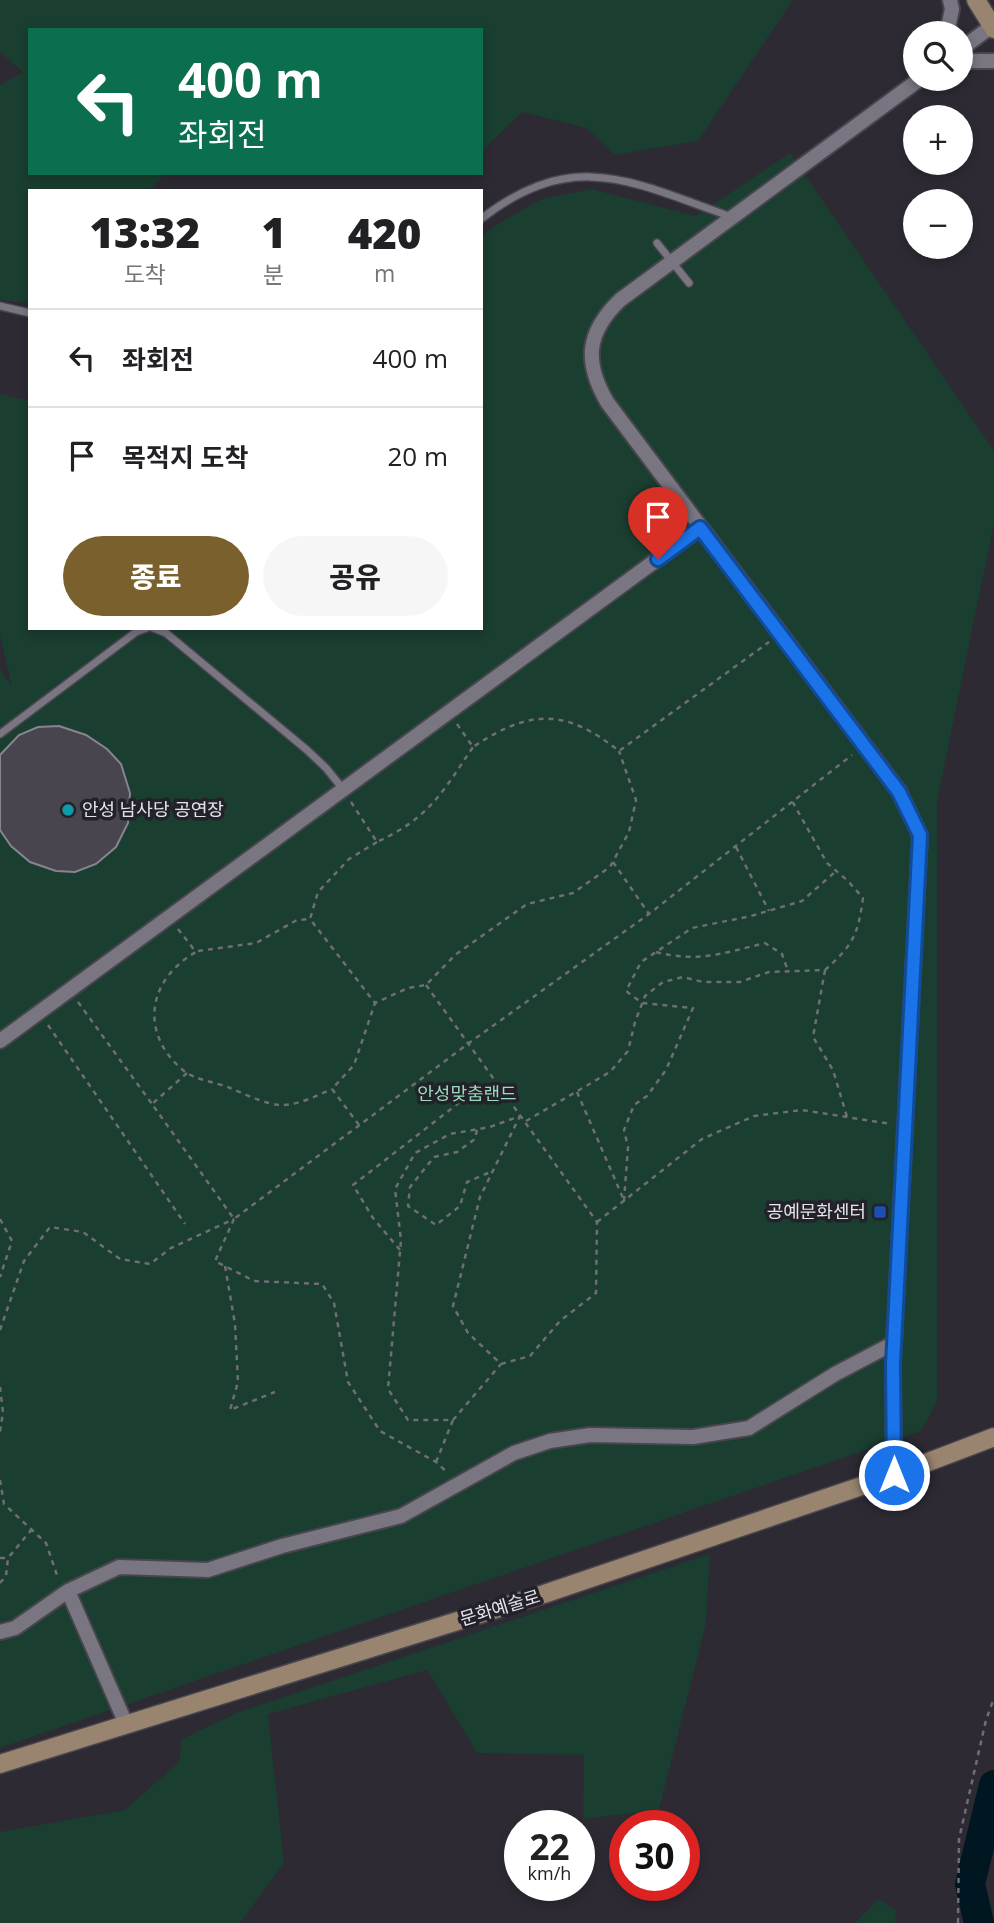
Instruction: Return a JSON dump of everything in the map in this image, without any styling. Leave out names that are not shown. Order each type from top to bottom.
[{"type":"street","points":[[950,0],[952,9],[950,21]]},
{"type":"street","points":[[973,41],[993,28],[976,0]]},
{"type":"street","points":[[973,61],[994,61]]},
{"type":"street","points":[[894,1475],[894,1343],[920,835],[899,792],[607,402],[592,371],[591,351],[605,314],[620,300],[904,91]]},
{"type":"street","points":[[0,1041],[700,528]]},
{"type":"street","points":[[0,1632],[15,1628],[65,1593],[119,1567],[208,1570],[282,1546],[401,1516],[514,1453],[550,1441],[590,1435],[693,1437],[749,1428],[835,1374],[894,1343]]},
{"type":"street","name":"문화예술로","points":[[0,1764],[544,1594],[894,1475],[994,1437]]},
{"type":"street","points":[[65,1593],[126,1724]]},
{"type":"lane","points":[[483,218],[514,197],[537,186],[559,178],[584,176],[629,182],[733,217]]},
{"type":"lane","points":[[657,243],[689,283]]},
{"type":"lane","points":[[0,306],[28,313]]},
{"type":"lane","points":[[0,734],[142,630]]},
{"type":"lane","points":[[165,631],[307,750],[327,768],[343,790]]},
{"type":"path","points":[[619,751],[780,634]]},
{"type":"path","points":[[449,713],[473,747]]},
{"type":"path","points":[[550,718],[577,724],[619,751],[636,800],[629,832],[610,867],[573,893],[527,904],[455,955],[426,985],[408,988],[375,1003],[354,1065],[332,1089],[307,1101],[281,1105],[187,1073],[164,1052],[154,1030],[154,1006],[166,979],[188,956],[196,951],[256,943],[297,920],[310,919],[318,892],[349,859],[404,829],[437,800],[473,747],[495,732],[524,720],[550,718]]},
{"type":"path","points":[[0,1331],[24,1261],[50,1227],[83,1232],[120,1259],[150,1264],[172,1248],[234,1219],[469,1043],[649,914],[863,746]]},
{"type":"path","points":[[343,790],[377,842]]},
{"type":"path","points":[[792,801],[827,863],[863,898],[860,923],[849,949],[825,970],[813,1037],[833,1070],[847,1118]]},
{"type":"path","points":[[736,847],[769,911]]},
{"type":"path","points":[[613,862],[649,914]]},
{"type":"path","points":[[624,1202],[628,1147],[624,1130],[634,1105],[648,1096],[666,1070],[693,1007],[642,1003],[626,991],[641,962],[692,928],[802,901],[836,871]]},
{"type":"path","points":[[169,918],[196,951]]},
{"type":"path","points":[[310,919],[375,1003]]},
{"type":"path","points":[[656,952],[680,958],[719,956],[765,943],[782,954],[788,971]]},
{"type":"path","points":[[525,1122],[610,1072],[628,1051],[645,996],[663,982],[683,977],[703,982],[740,982],[769,972],[825,970]]},
{"type":"path","points":[[426,985],[597,1222],[596,1293],[560,1321],[530,1356],[501,1364],[453,1420],[436,1462]]},
{"type":"path","points":[[70,991],[234,1219]]},
{"type":"path","points":[[40,1013],[185,1224]]},
{"type":"path","points":[[152,1104],[187,1073]]},
{"type":"path","points":[[332,1089],[359,1125]]},
{"type":"path","points":[[577,1092],[624,1202]]},
{"type":"path","points":[[400,1250],[373,1218],[353,1185],[460,1102],[506,1096]]},
{"type":"path","points":[[597,1222],[702,1139],[754,1116],[802,1110],[905,1127]]},
{"type":"path","points":[[453,1420],[408,1420],[388,1388],[400,1250],[396,1189],[415,1153],[450,1134],[520,1116]]},
{"type":"path","points":[[501,1364],[468,1333],[453,1306],[480,1197],[520,1116]]},
{"type":"path","points":[[477,1129],[475,1139],[457,1152],[434,1157],[410,1187],[408,1206],[436,1225],[460,1206],[467,1182],[493,1171]]},
{"type":"path","points":[[0,1219],[12,1241],[0,1277]]},
{"type":"path","points":[[234,1219],[215,1261],[254,1281],[322,1284],[334,1303],[348,1382],[380,1430],[436,1462],[459,1482]]},
{"type":"path","points":[[225,1266],[235,1324],[238,1382],[230,1410],[275,1392]]},
{"type":"path","points":[[0,1387],[3,1412],[0,1432]]},
{"type":"path","points":[[0,1480],[4,1504],[46,1543],[65,1593]]},
{"type":"path","points":[[0,1583],[6,1576],[8,1558],[32,1529]]},
{"type":"path","points":[[0,1558],[8,1558]]},
{"type":"path","points":[[958,1923],[958,1839],[986,1720],[994,1698]]},
{"type":"green space","points":[[0,0],[793,0],[698,141],[615,155],[586,128],[522,112],[483,150],[483,28],[28,28],[28,175],[164,175],[150,189],[28,189],[28,303],[0,300],[0,85],[23,72],[0,52]]},
{"type":"green space","name":"안성맞춤랜드","points":[[790,153],[994,451],[994,523],[937,801],[937,1401],[921,1431],[0,1748],[0,669],[12,687],[0,635],[0,394],[28,401],[28,630],[483,630],[483,234],[542,199],[591,189],[696,216]]},
{"type":"green space","points":[[710,1554],[706,1623],[659,1810],[609,1810],[609,1816],[595,1818],[595,1810],[583,1810],[584,1755],[477,1753],[427,1670],[268,1714],[284,1863],[240,1923],[0,1923],[0,1832],[125,1810],[179,1762],[182,1739],[239,1712]]},
{"type":"green space","points":[[878,1899],[896,1910],[895,1923],[855,1923]]},
{"type":"building","points":[[59,726],[86,735],[107,749],[121,764],[130,793],[128,823],[116,847],[96,864],[75,872],[56,871],[30,862],[11,846],[0,830],[0,755],[19,735],[38,727]]},
{"type":"waterway","points":[[979,1923],[970,1884],[994,1785]]},
{"type":"place","name":"안성 남사당 공연장","points":[[68,810]]},
{"type":"place","name":"공예문화센터","points":[[880,1212]]},
{"type":"route","points":[[658,559],[700,528],[899,792],[920,835],[893,1364],[894,1475]]}]
